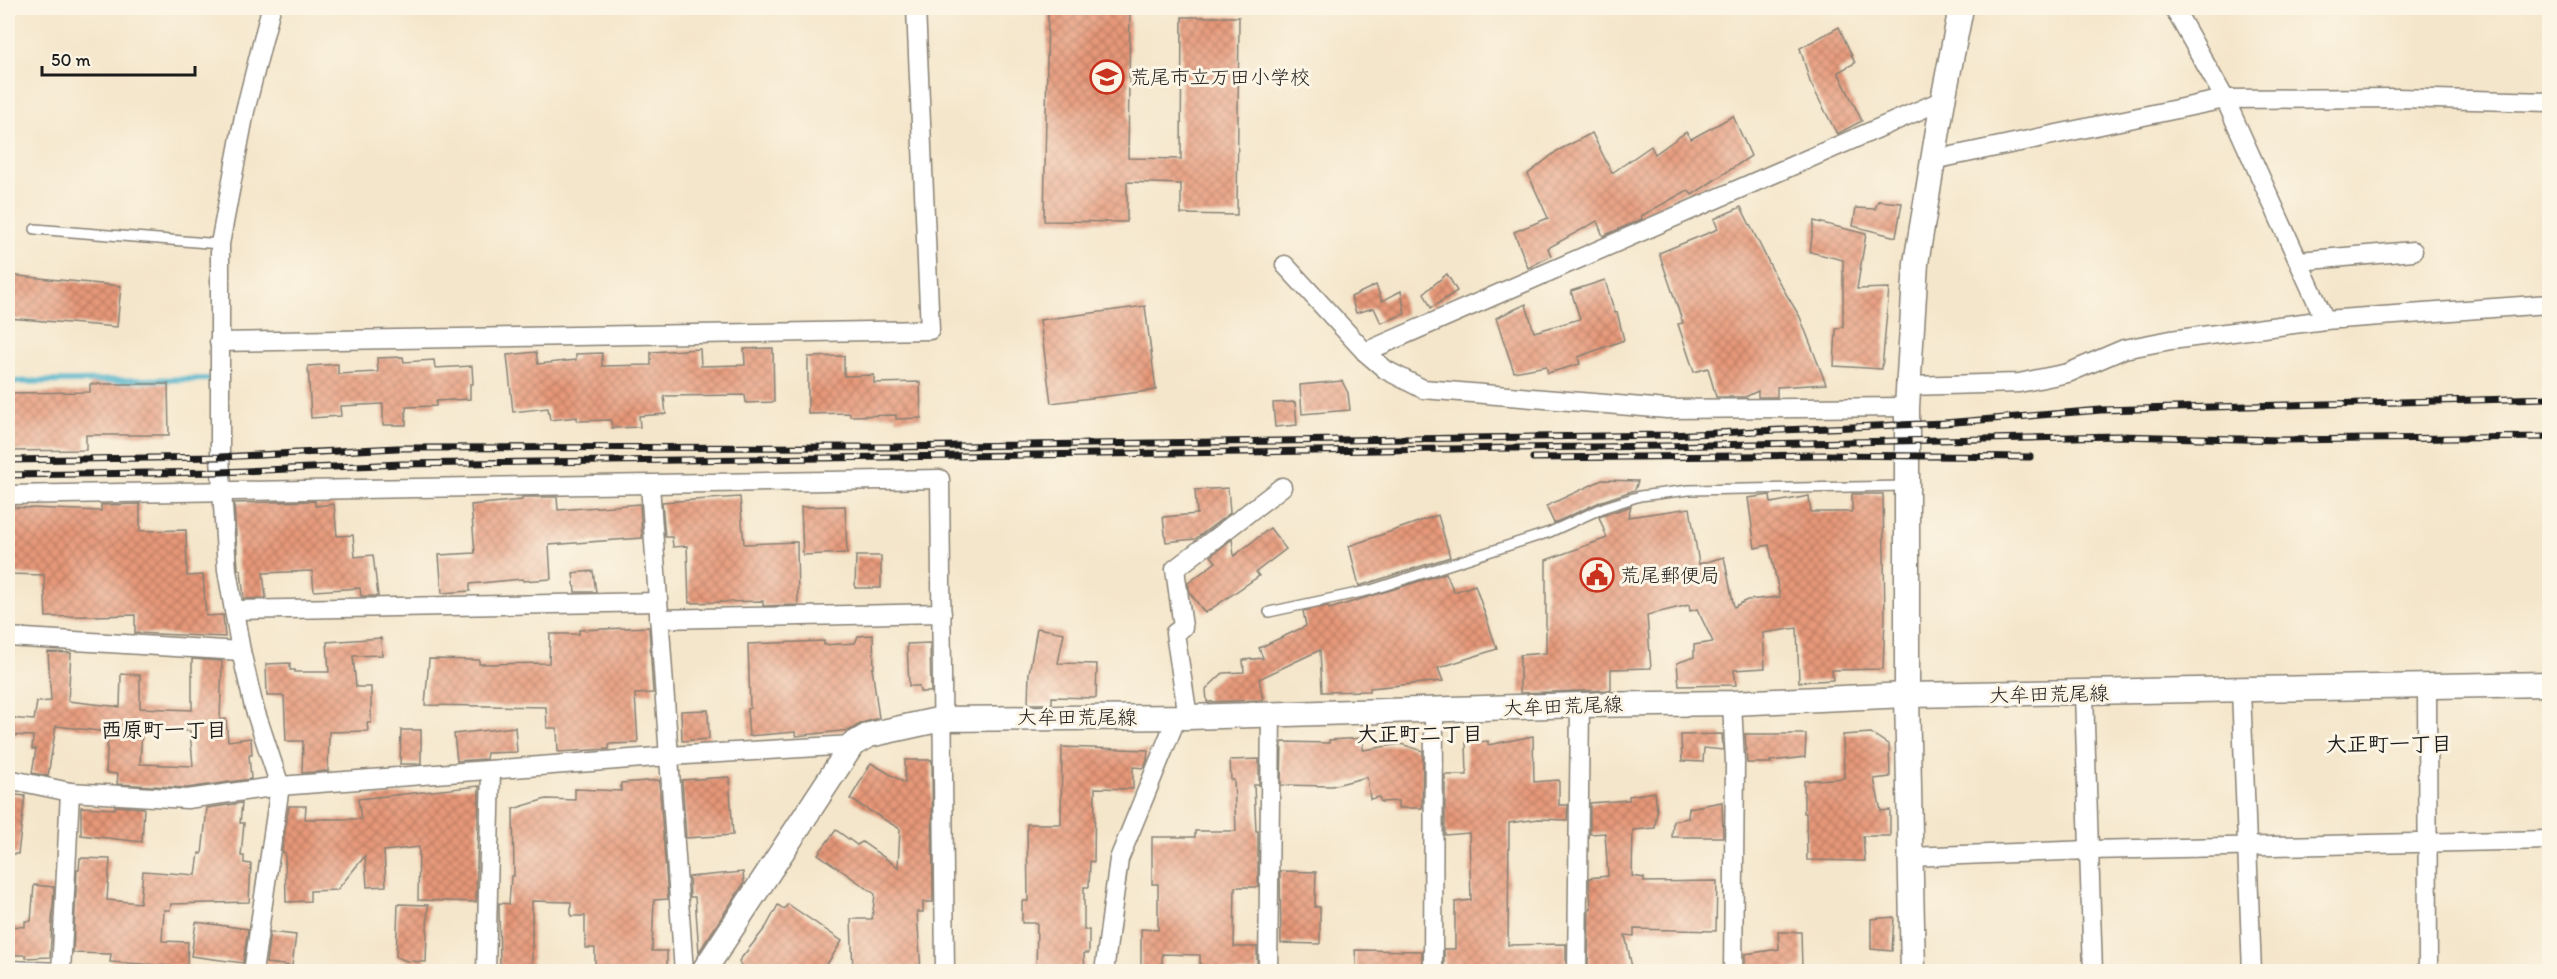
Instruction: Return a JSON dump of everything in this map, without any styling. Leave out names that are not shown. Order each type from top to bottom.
[{"type":"main road","points":[[1913,972],[1907,695],[1908,397],[1916,263],[1961,8]]},
{"type":"main road","name":"大牟田荒尾線","points":[[852,745],[869,735],[942,719],[1183,717],[1580,705],[1732,703],[1907,695],[2084,694],[2550,684]]},
{"type":"main road","points":[[703,972],[852,745]]},
{"type":"street","points":[[253,972],[280,786],[254,707],[241,651],[227,570],[220,493],[220,244],[245,111],[271,8]]},
{"type":"street","points":[[219,342],[930,330],[916,8]]},
{"type":"street","points":[[2174,8],[2225,99],[2325,320]]},
{"type":"street","points":[[1933,160],[2225,99],[2397,98],[2550,102]]},
{"type":"street","points":[[1365,352],[1943,100]]},
{"type":"street","points":[[2299,261],[2413,251]]},
{"type":"street","points":[[1285,265],[1365,352],[1386,370],[1423,389],[1667,410],[1908,397],[2019,383],[2068,373],[2124,349],[2170,340],[2325,320],[2550,304]]},
{"type":"street","points":[[8,495],[940,480],[945,972]]},
{"type":"street","points":[[650,485],[684,972]]},
{"type":"street","points":[[1104,972],[1119,859],[1183,717],[1175,633],[1183,627],[1175,569],[1282,487]]},
{"type":"street","points":[[234,610],[659,610],[942,613]]},
{"type":"street","points":[[8,637],[241,651]]},
{"type":"street","points":[[2427,686],[2428,972]]},
{"type":"street","points":[[2241,690],[2249,848],[2252,972]]},
{"type":"street","points":[[2084,694],[2093,972]]},
{"type":"street","points":[[1732,703],[1735,762],[1733,972]]},
{"type":"street","points":[[1577,972],[1580,705]]},
{"type":"street","points":[[1432,972],[1434,711]]},
{"type":"street","points":[[1268,972],[1271,714]]},
{"type":"street","points":[[8,779],[70,792],[187,799],[280,786],[669,756],[852,745]]},
{"type":"street","points":[[486,972],[491,770]]},
{"type":"street","points":[[8,970],[60,972],[70,792]]},
{"type":"street","points":[[1909,857],[2090,850],[2550,840]]},
{"type":"lane","points":[[35,229],[220,244]]},
{"type":"lane","points":[[1269,612],[1371,590],[1550,532],[1605,507],[1640,496],[1689,490],[1908,486]]},
{"type":"building","points":[[1048,8],[1130,8],[1128,158],[1181,159],[1182,17],[1239,17],[1237,215],[1181,214],[1181,184],[1127,182],[1127,222],[1044,221]]},
{"type":"building","points":[[1839,27],[1855,63],[1838,72],[1862,121],[1837,134],[1810,82],[1800,48]]},
{"type":"building","points":[[1733,116],[1751,156],[1692,195],[1688,190],[1641,216],[1642,219],[1603,236],[1597,221],[1548,248],[1551,256],[1528,268],[1514,232],[1548,218],[1528,174],[1557,151],[1592,133],[1612,173],[1651,146],[1655,154],[1686,132],[1691,139]]},
{"type":"building","points":[[1878,201],[1902,203],[1896,237],[1853,226],[1856,208],[1875,209]]},
{"type":"building","points":[[1741,207],[1776,277],[1800,317],[1826,384],[1777,387],[1777,397],[1758,397],[1758,391],[1745,397],[1716,397],[1708,368],[1694,372],[1678,324],[1683,323],[1659,253],[1718,229],[1714,219]]},
{"type":"building","points":[[1814,221],[1866,234],[1857,289],[1889,288],[1882,369],[1834,366],[1836,329],[1843,327],[1843,260],[1810,252]]},
{"type":"building","points":[[1447,274],[1457,291],[1431,308],[1424,293]]},
{"type":"building","points":[[8,275],[121,286],[117,327],[8,318]]},
{"type":"building","points":[[1605,280],[1624,340],[1578,357],[1580,364],[1548,373],[1546,366],[1514,372],[1496,318],[1526,304],[1534,332],[1580,319],[1571,291]]},
{"type":"building","points":[[1376,285],[1382,301],[1401,291],[1405,314],[1381,323],[1374,308],[1356,313],[1351,297]]},
{"type":"building","points":[[1145,306],[1156,390],[1051,403],[1040,320]]},
{"type":"building","points":[[773,348],[774,402],[746,403],[745,395],[664,396],[666,414],[639,416],[640,427],[612,428],[611,420],[577,421],[577,417],[550,420],[548,408],[513,412],[507,355],[536,352],[538,364],[576,360],[576,354],[602,353],[602,366],[651,365],[651,352],[700,349],[701,366],[745,365],[744,349]]},
{"type":"building","points":[[844,356],[844,376],[874,375],[874,383],[920,382],[921,418],[896,419],[896,415],[850,416],[850,413],[808,414],[808,357]]},
{"type":"building","points":[[403,357],[404,362],[434,360],[435,368],[472,366],[473,384],[470,384],[470,399],[436,401],[436,406],[406,407],[406,425],[383,425],[383,404],[340,406],[341,416],[311,418],[308,366],[338,364],[338,374],[378,372],[377,358]]},
{"type":"building","points":[[1342,381],[1348,393],[1350,410],[1302,414],[1300,385]]},
{"type":"building","points":[[90,384],[168,384],[169,435],[86,435],[86,450],[8,451],[8,393],[90,392]]},
{"type":"building","points":[[1295,402],[1297,425],[1275,427],[1273,403]]},
{"type":"building","points":[[1602,480],[1638,481],[1635,490],[1602,501],[1554,523],[1546,506]]},
{"type":"building","points":[[1228,488],[1230,513],[1195,539],[1166,542],[1163,517],[1197,514],[1195,490]]},
{"type":"building","points":[[1852,494],[1883,494],[1885,617],[1883,669],[1832,670],[1833,680],[1799,682],[1797,628],[1763,633],[1765,668],[1734,670],[1736,685],[1679,686],[1677,663],[1694,657],[1694,645],[1713,642],[1697,609],[1690,611],[1689,605],[1647,615],[1651,668],[1611,669],[1611,690],[1520,693],[1520,655],[1546,653],[1546,560],[1607,538],[1599,517],[1631,506],[1628,517],[1690,508],[1699,564],[1724,557],[1734,607],[1747,600],[1780,597],[1769,545],[1755,548],[1748,498],[1770,495],[1771,503],[1809,496],[1811,512],[1852,512]]},
{"type":"building","points":[[522,497],[557,497],[558,510],[640,504],[642,538],[549,545],[551,579],[470,584],[470,591],[442,593],[439,555],[475,553],[471,505],[522,500]]},
{"type":"building","points":[[740,497],[744,544],[797,542],[798,605],[763,606],[763,601],[689,603],[687,546],[673,547],[672,537],[665,537],[662,502]]},
{"type":"building","points":[[315,501],[315,506],[334,504],[337,536],[353,535],[355,557],[373,555],[378,596],[361,596],[360,588],[314,591],[312,571],[263,573],[266,598],[244,599],[241,571],[238,569],[234,503]]},
{"type":"building","points":[[140,504],[140,531],[186,530],[187,576],[203,575],[206,616],[223,615],[225,637],[135,633],[135,615],[46,617],[44,575],[8,574],[8,507],[101,511],[101,505]]},
{"type":"building","points":[[845,506],[847,553],[803,555],[801,507]]},
{"type":"building","points":[[1438,515],[1450,557],[1359,586],[1349,546]]},
{"type":"building","points":[[1270,528],[1286,549],[1256,572],[1259,576],[1205,613],[1190,593],[1188,583],[1216,562],[1211,556],[1232,539],[1234,556]]},
{"type":"building","points":[[856,556],[881,556],[881,588],[855,588]]},
{"type":"building","points":[[593,571],[596,592],[575,592],[573,573]]},
{"type":"building","points":[[1446,573],[1454,592],[1475,585],[1497,649],[1438,668],[1443,681],[1370,688],[1370,691],[1322,692],[1320,650],[1259,679],[1263,700],[1207,702],[1206,689],[1223,673],[1244,672],[1243,660],[1263,658],[1259,648],[1306,626],[1303,611],[1328,606],[1329,609]]},
{"type":"building","points":[[649,627],[653,693],[635,694],[638,743],[609,744],[609,749],[558,752],[557,728],[547,728],[546,707],[425,705],[429,659],[479,660],[479,664],[549,663],[550,634],[579,634],[579,630]]},
{"type":"building","points":[[1037,628],[1064,633],[1058,663],[1097,664],[1096,698],[1052,697],[1052,704],[1028,704],[1029,673]]},
{"type":"building","points":[[873,635],[874,668],[872,668],[879,718],[862,723],[850,730],[796,736],[795,732],[749,736],[748,644],[824,641],[824,645],[855,643],[858,636]]},
{"type":"building","points":[[381,638],[382,655],[353,656],[356,687],[371,687],[371,723],[367,723],[368,731],[329,732],[328,771],[302,773],[303,741],[286,741],[284,696],[267,696],[266,664],[290,663],[290,670],[295,670],[295,672],[329,672],[327,642]]},
{"type":"building","points":[[930,643],[931,692],[920,692],[919,686],[909,686],[907,644]]},
{"type":"building","points":[[48,652],[71,653],[68,701],[120,707],[121,674],[140,675],[140,708],[192,710],[192,659],[222,661],[220,720],[226,719],[228,741],[251,738],[252,755],[249,755],[251,779],[187,788],[117,784],[118,774],[106,773],[108,732],[56,726],[48,776],[32,773],[36,749],[32,749],[33,736],[8,735],[8,718],[34,720],[37,702],[51,701]],"holes":[[[142,729],[190,731],[193,766],[140,764]]]},
{"type":"building","points":[[708,710],[709,739],[682,741],[681,711]]},
{"type":"building","points":[[515,727],[517,752],[487,753],[486,759],[457,761],[454,734]]},
{"type":"building","points":[[401,730],[421,730],[421,764],[400,764]]},
{"type":"building","points":[[1871,733],[1889,745],[1890,777],[1874,779],[1881,811],[1890,810],[1890,836],[1863,836],[1865,861],[1807,860],[1804,781],[1844,778],[1843,735]]},
{"type":"building","points":[[1722,734],[1723,750],[1704,748],[1703,762],[1682,761],[1681,735]]},
{"type":"building","points":[[1745,734],[1806,734],[1805,757],[1770,761],[1771,763],[1747,763]]},
{"type":"building","points":[[1533,736],[1534,782],[1559,780],[1559,805],[1568,805],[1567,820],[1538,819],[1509,823],[1508,945],[1566,944],[1566,972],[1444,972],[1444,949],[1455,949],[1455,902],[1471,900],[1469,833],[1445,835],[1445,775],[1467,775],[1466,743],[1488,741],[1488,745]]},
{"type":"building","points":[[1363,738],[1363,750],[1401,744],[1423,751],[1422,808],[1398,808],[1398,801],[1381,802],[1379,797],[1370,799],[1367,777],[1332,786],[1281,785],[1282,742],[1329,743],[1329,740]]},
{"type":"building","points":[[1062,747],[1148,750],[1144,768],[1133,767],[1133,789],[1095,788],[1094,862],[1090,861],[1089,887],[1084,887],[1084,930],[1089,930],[1089,953],[1084,953],[1085,972],[1036,972],[1037,923],[1022,923],[1022,901],[1028,901],[1027,824],[1061,824]]},
{"type":"building","points":[[1259,759],[1259,785],[1254,785],[1256,831],[1258,831],[1258,887],[1235,887],[1234,947],[1257,947],[1257,972],[1200,972],[1200,955],[1162,954],[1162,972],[1141,972],[1141,929],[1158,930],[1158,884],[1152,884],[1152,837],[1195,837],[1195,831],[1236,831],[1234,780],[1231,780],[1230,760]]},
{"type":"building","points":[[905,760],[932,760],[933,902],[923,902],[923,912],[917,912],[921,972],[853,972],[851,919],[872,919],[875,894],[818,854],[836,830],[857,845],[862,842],[898,867],[900,829],[850,799],[871,763],[905,783]]},
{"type":"building","points":[[729,777],[733,835],[686,838],[682,780]]},
{"type":"building","points":[[659,780],[668,899],[654,900],[652,951],[667,951],[667,972],[595,972],[595,948],[585,948],[585,916],[571,916],[571,902],[532,901],[532,972],[500,972],[499,903],[509,904],[511,876],[514,876],[513,809],[546,799],[575,800],[575,789],[621,791],[621,783]]},
{"type":"building","points":[[479,786],[476,902],[418,900],[419,847],[384,851],[386,886],[367,887],[365,856],[337,890],[310,891],[310,901],[286,902],[285,853],[282,852],[289,806],[306,806],[305,819],[361,819],[358,799]]},
{"type":"building","points":[[1655,792],[1657,811],[1655,828],[1633,830],[1632,876],[1644,878],[1644,882],[1717,881],[1716,931],[1634,929],[1634,936],[1625,935],[1633,972],[1588,972],[1589,909],[1591,909],[1589,878],[1608,876],[1605,833],[1590,834],[1590,803],[1629,800],[1629,796]]},
{"type":"building","points":[[8,794],[25,796],[18,854],[8,854]]},
{"type":"building","points":[[1722,802],[1723,837],[1672,837],[1673,821],[1688,818],[1689,808]]},
{"type":"building","points":[[242,803],[240,823],[244,823],[241,856],[244,856],[244,863],[251,864],[249,902],[171,904],[170,910],[164,910],[162,941],[188,942],[187,967],[110,962],[111,954],[73,953],[77,870],[79,870],[80,858],[110,859],[107,900],[140,903],[143,871],[196,875],[199,853],[202,854],[207,808]]},
{"type":"building","points":[[115,806],[144,808],[142,842],[81,835],[81,807],[115,809]]},
{"type":"building","points":[[1280,871],[1316,872],[1315,907],[1320,907],[1320,944],[1281,943]]},
{"type":"building","points":[[743,872],[744,883],[699,952],[695,897],[690,897],[689,877]]},
{"type":"building","points":[[34,885],[54,887],[50,957],[26,958],[26,955],[8,955],[8,926],[25,927],[25,921],[31,921]]},
{"type":"building","points":[[398,904],[428,905],[426,962],[407,961],[396,957]]},
{"type":"building","points":[[788,904],[842,941],[822,972],[743,972],[739,961],[766,927],[778,905],[784,909]]},
{"type":"building","points":[[1894,917],[1892,951],[1871,949],[1871,919]]},
{"type":"building","points":[[196,922],[248,929],[243,963],[191,956]]},
{"type":"building","points":[[270,932],[296,935],[292,966],[266,963]]},
{"type":"building","points":[[1778,932],[1801,932],[1802,968],[1776,972],[1745,972],[1745,954],[1779,949]]},
{"type":"building","points":[[1355,950],[1422,951],[1422,972],[1357,972]]},
{"type":"waterway","points":[[8,382],[208,379]]},
{"type":"railway","points":[[8,460],[220,457],[397,448],[892,447],[1669,435],[1944,423],[2101,410],[2550,398]]},
{"type":"railway","points":[[8,475],[221,472],[402,464],[1664,446],[2119,436],[2280,440],[2550,437]]},
{"type":"railway","points":[[1533,458],[1824,455],[2030,457]]},
{"type":"place","name":"荒尾市立万田小学校","points":[[1107,77]]},
{"type":"place","name":"荒尾郵便局","points":[[1597,575]]},
{"type":"district","name":"西原町一丁目","points":[[164,729]]},
{"type":"district","name":"大正町二丁目","points":[[1420,733]]},
{"type":"district","name":"大正町一丁目","points":[[2389,743]]}]
